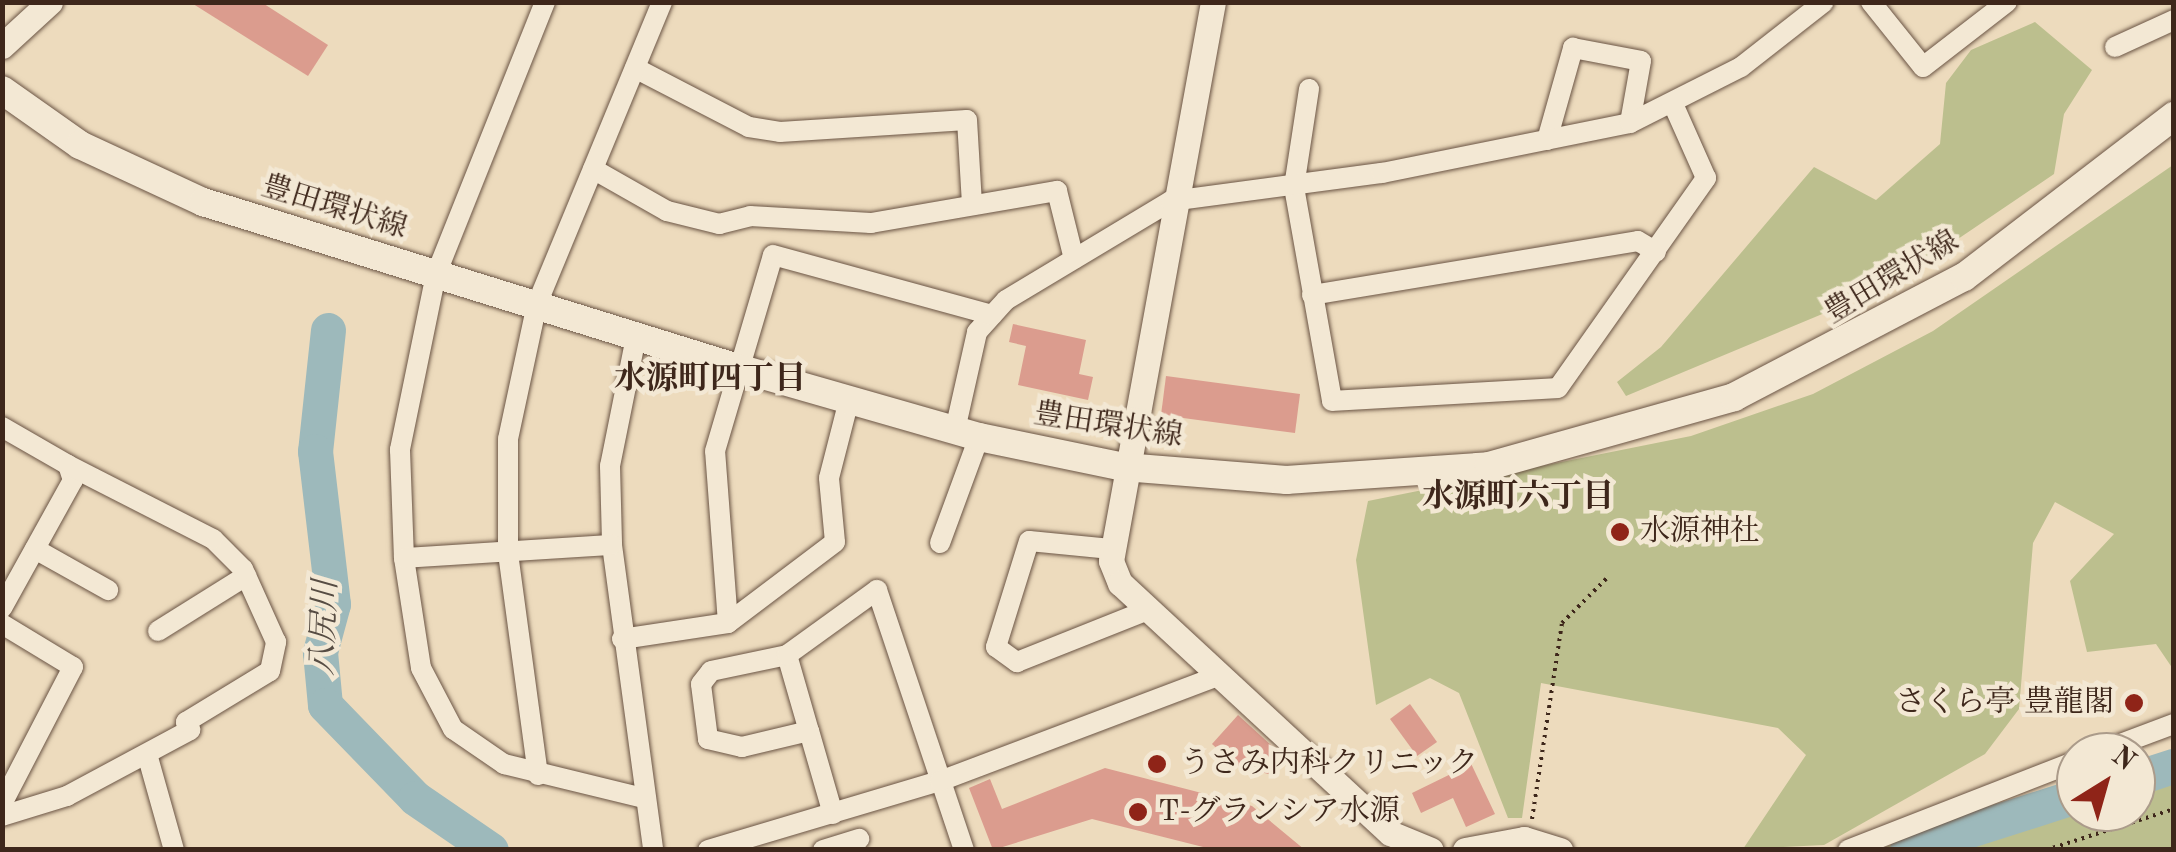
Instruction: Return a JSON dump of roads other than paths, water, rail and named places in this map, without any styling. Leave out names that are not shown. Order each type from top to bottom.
[{"type":"main road","name":"豊田環状線","points":[[2,90],[80,144],[171,190],[738,368],[967,434],[1124,467],[1286,480],[1489,466],[1734,397],[1964,278],[2174,116]]},
{"type":"street","points":[[2,46],[50,2]]},
{"type":"street","points":[[545,2],[436,274],[400,450],[404,558],[434,700],[482,752],[538,774],[644,798]]},
{"type":"street","points":[[538,774],[508,554],[508,439],[537,304],[662,2]]},
{"type":"street","points":[[1213,2],[1171,201],[1110,549],[1120,583],[1218,676],[1390,833],[1431,850]]},
{"type":"street","points":[[940,543],[967,434],[966,365],[992,315],[1074,259],[1171,201],[1294,187],[1630,123],[1674,106],[1824,2]]},
{"type":"street","points":[[1871,2],[1922,66],[2007,2]]},
{"type":"street","points":[[2116,47],[2174,20]]},
{"type":"street","points":[[1548,140],[1573,48],[1641,62],[1630,123]]},
{"type":"street","points":[[634,68],[749,127],[780,132],[967,120],[972,203]]},
{"type":"street","points":[[1309,89],[1294,187],[1332,401],[1536,395],[1576,368],[1706,178],[1674,106]]},
{"type":"street","points":[[593,169],[667,211],[719,224],[750,216],[871,222],[1057,191],[1074,259]]},
{"type":"street","points":[[1312,296],[1638,241],[1656,252]]},
{"type":"street","points":[[728,623],[712,479],[738,368],[773,255],[992,315]]},
{"type":"street","points":[[636,337],[610,466],[612,545],[653,850]]},
{"type":"street","points":[[622,639],[728,623],[836,542],[830,478],[849,400]]},
{"type":"street","points":[[2,426],[68,465],[213,538],[246,576],[276,642],[270,671],[147,754],[2,816]]},
{"type":"street","points":[[2,608],[73,480],[68,465]]},
{"type":"street","points":[[1110,549],[1029,541],[996,647],[1016,662],[1148,610]]},
{"type":"street","points":[[404,558],[612,545]]},
{"type":"street","points":[[35,549],[108,590]]},
{"type":"street","points":[[158,631],[246,576]]},
{"type":"street","points":[[809,732],[742,746],[708,739],[701,684],[710,672],[787,654],[877,590],[964,850]]},
{"type":"street","points":[[2,624],[73,666],[2,804]]},
{"type":"street","points":[[787,654],[833,814]]},
{"type":"street","points":[[708,850],[940,781],[1218,676]]},
{"type":"street","points":[[147,754],[174,850]]},
{"type":"street","points":[[1848,850],[2056,769]]},
{"type":"street","points":[[824,850],[858,839]]},
{"type":"street","points":[[1465,850],[1524,839],[1560,850]]},
{"type":"waterway","name":"八尻川","points":[[328,330],[315,451],[333,604],[320,652],[325,705],[415,798],[491,850]]},
{"type":"waterway","points":[[2156,772],[2174,766]]},
{"type":"waterway","points":[[1907,850],[2056,802]]},
{"type":"place","name":"水源神社","points":[[1620,532]]},
{"type":"place","name":"さくら亭 豊龍閣","points":[[2134,703]]},
{"type":"place","name":"うさみ内科クリニック","points":[[1157,764]]},
{"type":"place","name":"T-グランシア水源","points":[[1138,812]]},
{"type":"district","name":"水源町四丁目","points":[[710,380]]},
{"type":"district","name":"水源町六丁目","points":[[1518,498]]}]
